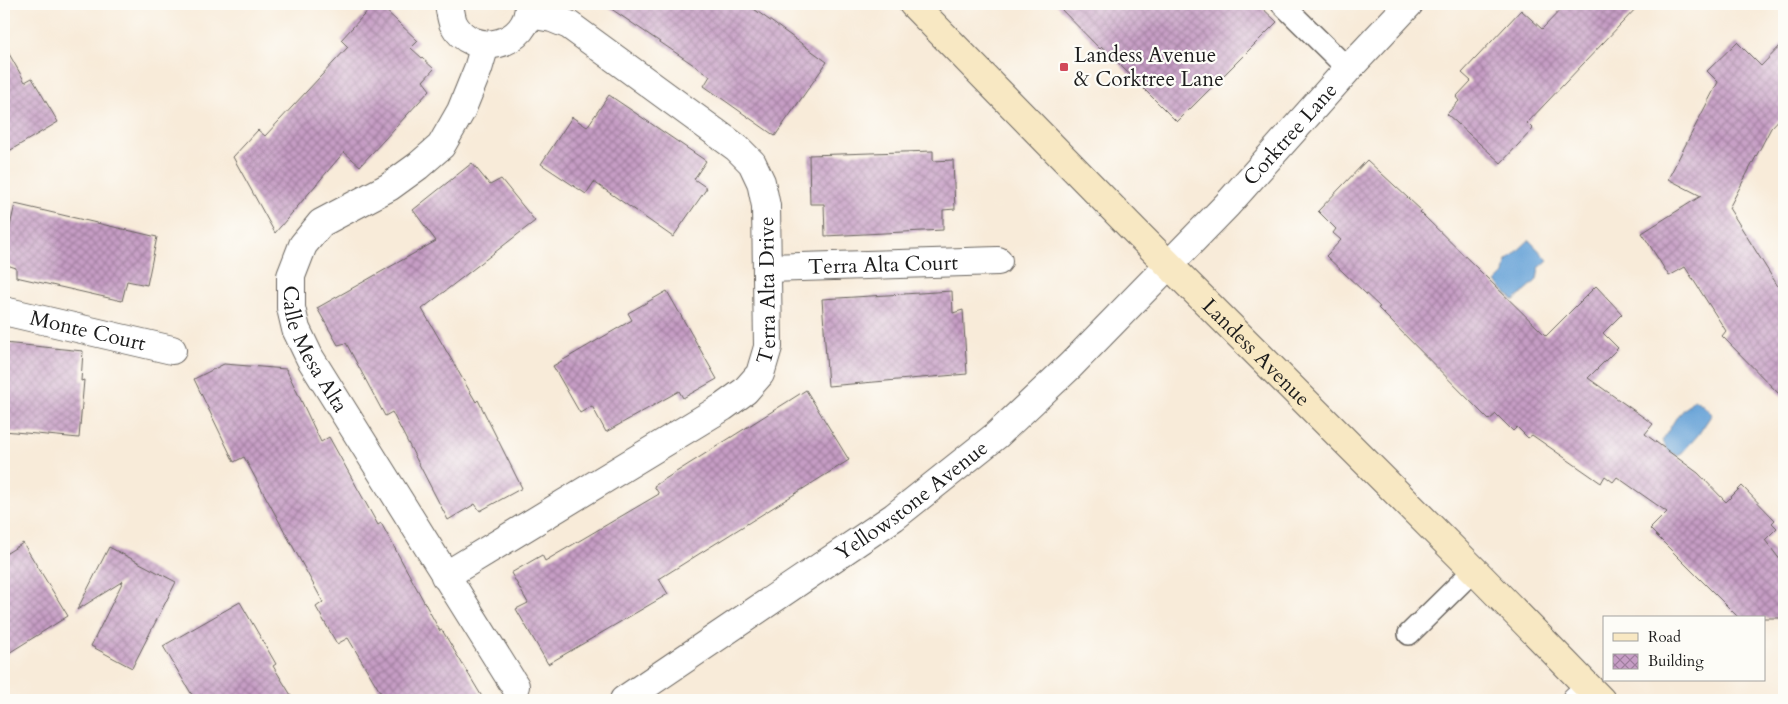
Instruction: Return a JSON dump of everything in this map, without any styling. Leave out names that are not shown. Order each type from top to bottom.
[{"type":"main road","name":"Landess Avenue","points":[[912,4],[1168,264],[1474,570],[1589,696]]},
{"type":"street","points":[[449,4],[454,23],[467,38],[485,45],[500,44],[514,38],[524,27],[529,9]]},
{"type":"street","name":"Corktree Lane","points":[[1168,264],[1227,205],[1348,69],[1409,4]]},
{"type":"street","name":"Terra Alta Drive","points":[[446,576],[723,407],[745,390],[760,374],[768,348],[766,206],[761,182],[752,164],[737,148],[570,25],[529,9]]},
{"type":"street","name":"Calle Mesa Alta","points":[[485,45],[461,111],[441,146],[389,187],[321,223],[303,245],[291,276],[291,308],[296,329],[310,358],[515,686]]},
{"type":"street","name":"Terra Alta Court","points":[[768,268],[998,261]]},
{"type":"street","name":"Yellowstone Avenue","points":[[624,700],[894,517],[997,435],[1070,366],[1168,264]]},
{"type":"street","name":"Monte Court","points":[[4,311],[172,350]]},
{"type":"lane","points":[[1282,4],[1348,69]]},
{"type":"lane","points":[[1409,634],[1474,570]]},
{"type":"water","points":[[1529,240],[1548,260],[1539,268],[1537,280],[1514,301],[1496,282],[1504,274],[1506,262]]},
{"type":"water","points":[[1694,399],[1712,414],[1698,435],[1679,456],[1669,451],[1662,441],[1676,418]]},
{"type":"building","points":[[374,4],[379,4],[418,41],[411,48],[434,69],[423,81],[430,90],[360,166],[344,152],[275,233],[233,157],[258,130],[265,136],[348,47],[341,40]]},
{"type":"building","points":[[604,4],[747,4],[827,62],[775,136],[704,86],[710,76]]},
{"type":"building","points":[[1056,4],[1258,4],[1277,22],[1177,122]]},
{"type":"building","points":[[1566,4],[1640,4],[1527,123],[1533,129],[1501,163],[1447,114],[1459,101],[1456,97],[1471,81],[1462,73],[1521,10],[1542,29]]},
{"type":"building","points":[[1737,42],[1761,66],[1784,42],[1784,114],[1771,128],[1729,208],[1784,296],[1784,399],[1722,336],[1726,331],[1685,267],[1669,276],[1642,233],[1701,196],[1668,179],[1718,82],[1707,71]]},
{"type":"building","points":[[4,45],[25,82],[32,78],[58,122],[4,154]]},
{"type":"building","points":[[609,95],[706,161],[694,179],[707,188],[673,237],[594,182],[586,194],[541,164],[572,117],[587,127]]},
{"type":"building","points":[[933,151],[933,161],[953,160],[955,209],[943,210],[943,230],[825,236],[824,204],[810,204],[809,155]]},
{"type":"building","points":[[1367,160],[1422,211],[1420,212],[1546,336],[1596,286],[1622,314],[1603,333],[1618,348],[1588,378],[1653,424],[1645,434],[1698,473],[1726,502],[1742,486],[1775,520],[1772,523],[1777,528],[1765,540],[1784,565],[1784,618],[1737,616],[1650,529],[1667,512],[1617,477],[1613,482],[1605,476],[1601,483],[1532,435],[1528,438],[1517,427],[1513,431],[1496,414],[1489,420],[1378,308],[1380,307],[1326,256],[1341,240],[1333,233],[1336,229],[1318,211]]},
{"type":"building","points":[[472,163],[490,185],[501,179],[535,221],[422,309],[476,402],[478,400],[522,488],[480,511],[475,504],[448,520],[392,412],[385,416],[346,343],[338,345],[317,308],[436,241],[413,210]]},
{"type":"building","points":[[15,204],[157,237],[147,285],[127,281],[122,301],[16,277],[16,268],[4,264],[4,253]]},
{"type":"building","points":[[667,291],[717,379],[683,398],[679,391],[606,432],[592,406],[580,413],[553,366],[632,320],[628,313]]},
{"type":"building","points":[[952,291],[953,313],[963,310],[967,374],[828,386],[822,299]]},
{"type":"building","points":[[4,343],[83,351],[81,381],[84,380],[79,438],[4,431]]},
{"type":"building","points":[[224,364],[286,369],[321,442],[329,437],[378,525],[381,523],[440,631],[442,630],[484,700],[385,700],[348,638],[337,644],[316,607],[323,602],[244,457],[234,462],[194,379]]},
{"type":"building","points":[[806,390],[849,460],[659,579],[668,594],[548,664],[516,609],[528,603],[511,573],[542,555],[545,561],[659,494],[654,486]]},
{"type":"building","points":[[23,543],[68,616],[4,656],[4,555]]},
{"type":"building","points":[[109,547],[176,582],[132,668],[91,646],[123,581],[77,610]]},
{"type":"building","points":[[240,602],[276,664],[273,666],[294,700],[195,700],[163,646]]},
{"type":"place","name":"Landess Avenue & Corktree Lane","points":[[1064,67]]}]
